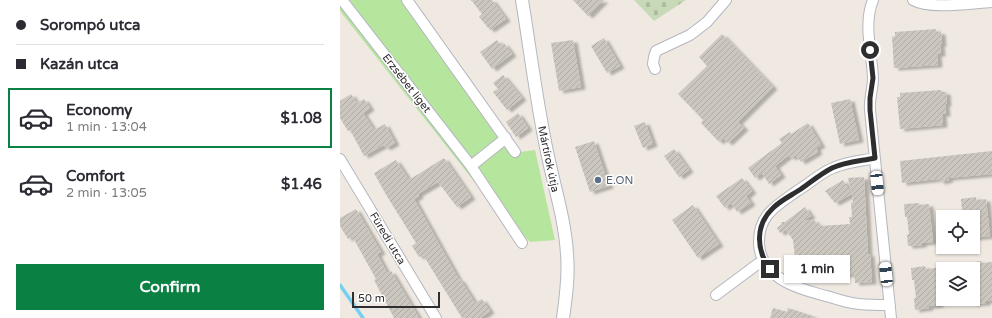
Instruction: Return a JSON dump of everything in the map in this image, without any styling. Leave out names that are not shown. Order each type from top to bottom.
[{"type":"street","name":"Erzsébet liget","points":[[342,0],[471,166],[522,243]]},
{"type":"street","points":[[408,0],[515,152]]},
{"type":"street","name":"Mártírok útja","points":[[522,0],[546,147],[565,236],[567,262],[563,318]]},
{"type":"street","points":[[655,68],[654,57],[656,51],[690,35],[707,22],[726,0]]},
{"type":"street","points":[[873,0],[869,9],[868,20],[873,78],[870,110],[891,318]]},
{"type":"street","points":[[913,0],[920,3],[936,5],[992,2]]},
{"type":"street","points":[[471,166],[506,138]]},
{"type":"street","points":[[875,158],[833,168],[774,207],[766,216],[761,226],[759,237],[760,248],[763,260],[778,277],[796,288],[852,303],[890,305]]},
{"type":"street","name":"Füredi utca","points":[[340,159],[436,318]]},
{"type":"street","points":[[716,295],[763,260]]},
{"type":"green space","points":[[340,0],[412,0],[520,152],[535,150],[555,240],[530,242],[491,203],[340,11]]},
{"type":"green space","points":[[634,0],[686,0],[654,21]]},
{"type":"building","points":[[471,0],[492,0],[506,19],[490,30],[479,17],[482,14]]},
{"type":"building","points":[[573,0],[604,0],[588,16]]},
{"type":"building","points":[[936,29],[936,32],[941,32],[942,44],[940,44],[941,54],[937,54],[938,65],[894,68],[892,37],[895,36],[895,32]]},
{"type":"building","points":[[722,34],[773,87],[738,122],[744,128],[728,143],[723,138],[719,142],[701,123],[703,120],[678,94],[707,66],[699,57]]},
{"type":"building","points":[[604,38],[620,66],[607,73],[591,46]]},
{"type":"building","points":[[497,40],[501,46],[504,43],[512,54],[492,69],[480,52]]},
{"type":"building","points":[[573,40],[581,87],[559,91],[551,43]]},
{"type":"building","points":[[503,75],[522,98],[507,110],[493,92],[498,89],[493,83]]},
{"type":"building","points":[[941,90],[942,92],[946,92],[947,104],[945,104],[946,114],[942,114],[943,125],[900,129],[897,97],[900,97],[900,93]]},
{"type":"building","points":[[351,94],[357,103],[364,99],[370,108],[363,113],[374,130],[385,124],[395,143],[386,148],[384,145],[364,156],[350,130],[348,131],[340,118],[340,101]]},
{"type":"building","points":[[850,99],[859,140],[840,144],[831,103]]},
{"type":"building","points":[[518,113],[528,128],[516,137],[506,122]]},
{"type":"building","points":[[645,122],[653,144],[643,148],[634,126]]},
{"type":"building","points":[[808,123],[821,145],[816,148],[818,152],[801,162],[796,155],[791,158],[789,155],[775,166],[781,175],[769,184],[762,173],[755,178],[748,168],[782,143],[779,139],[790,132],[791,134]]},
{"type":"building","points":[[594,141],[609,186],[590,192],[575,147]]},
{"type":"building","points":[[674,149],[689,170],[679,177],[664,156]]},
{"type":"building","points":[[992,151],[992,174],[948,178],[949,180],[940,182],[939,179],[902,183],[900,161]]},
{"type":"building","points":[[444,158],[471,197],[457,207],[438,182],[418,194],[419,196],[414,199],[459,280],[460,279],[475,303],[482,299],[490,311],[480,318],[462,318],[423,255],[419,257],[412,246],[416,243],[374,173],[396,160],[409,180]]},
{"type":"building","points":[[864,177],[868,254],[870,254],[872,282],[855,283],[854,274],[840,275],[839,269],[815,271],[814,267],[804,268],[803,257],[795,258],[793,240],[786,230],[780,233],[777,228],[782,224],[781,222],[785,222],[805,207],[811,216],[802,221],[814,220],[817,224],[819,223],[820,226],[850,224],[849,217],[852,217],[851,203],[853,202],[852,194],[835,203],[825,191],[843,180],[851,193],[848,178]]},
{"type":"building","points":[[742,178],[752,191],[746,196],[751,203],[737,212],[731,203],[725,208],[716,196]]},
{"type":"building","points":[[976,197],[976,200],[986,199],[990,236],[980,237],[980,210],[962,210],[961,199]]},
{"type":"building","points":[[919,203],[919,205],[929,204],[933,242],[922,243],[922,245],[908,246],[907,235],[909,234],[904,204]]},
{"type":"building","points":[[693,205],[719,244],[698,258],[672,220]]},
{"type":"building","points":[[356,209],[381,252],[377,254],[387,273],[391,271],[419,318],[394,318],[374,280],[376,279],[352,236],[348,239],[340,226],[340,218]]},
{"type":"building","points":[[982,261],[982,263],[992,262],[992,300],[986,301],[986,303],[980,303],[980,262],[973,262]]},
{"type":"building","points":[[925,266],[926,269],[936,268],[936,305],[915,310],[914,298],[916,298],[911,268]]},
{"type":"building","points":[[773,308],[787,312],[788,308],[813,316],[813,318],[770,318]]},
{"type":"waterway","points":[[340,285],[363,318]]},
{"type":"place","name":"E.ON","points":[[598,180]]},
{"type":"route","points":[[770,269],[763,260],[759,237],[761,226],[766,216],[774,207],[833,168],[875,158],[870,110],[873,78],[870,50]]}]
